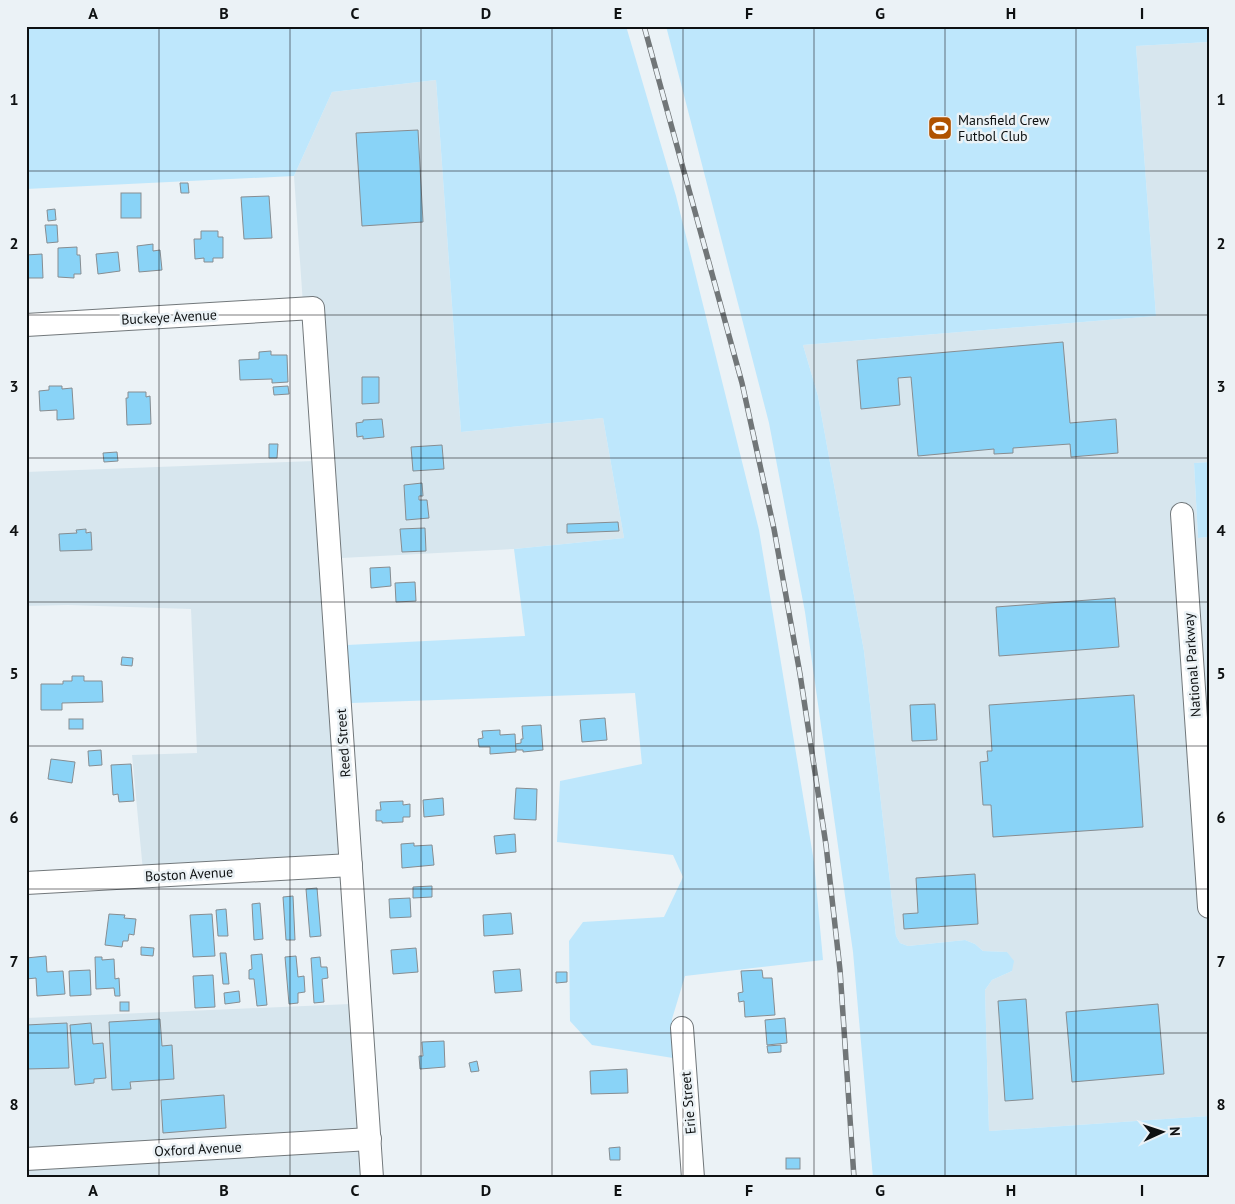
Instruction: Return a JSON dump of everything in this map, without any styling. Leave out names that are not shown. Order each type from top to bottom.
[{"type":"street","name":"Buckeye Avenue","points":[[26,325],[313,308]]},
{"type":"street","name":"Reed Street","points":[[313,308],[372,1178]]},
{"type":"street","name":"National Parkway","points":[[1182,514],[1209,907]]},
{"type":"street","name":"Boston Avenue","points":[[26,883],[351,865]]},
{"type":"street","name":"Erie Street","points":[[682,1028],[693,1178]]},
{"type":"street","name":"Oxford Avenue","points":[[26,1159],[370,1139]]},
{"type":"shaded area","points":[[26,26],[626,26],[676,196],[759,530],[814,862],[823,960],[685,976],[672,1019],[673,1058],[592,1045],[570,1021],[569,941],[583,922],[664,917],[683,877],[673,855],[557,842],[560,781],[642,764],[635,693],[351,703],[347,645],[525,636],[514,549],[624,538],[603,418],[461,432],[436,80],[332,92],[294,176],[26,189]]},
{"type":"shaded area","points":[[666,26],[1209,26],[1209,42],[1136,46],[1156,316],[803,345],[818,396],[864,651],[896,936],[900,943],[908,946],[965,940],[975,944],[983,951],[1007,952],[1014,961],[1012,971],[992,980],[985,990],[989,1131],[1209,1116],[1209,1178],[873,1178],[853,952],[805,612],[769,423]]},
{"type":"shaded area","points":[[1209,42],[1209,462],[1194,463],[1198,538],[1209,537],[1209,1116],[989,1131],[985,990],[992,980],[1012,971],[1007,952],[983,951],[975,944],[965,940],[908,946],[900,943],[896,936],[864,651],[818,396],[803,345],[1156,316],[1136,46]]},
{"type":"shaded area","points":[[436,80],[461,432],[603,418],[624,538],[514,549],[322,559],[339,857],[143,871],[132,755],[197,753],[191,609],[68,605],[26,606],[26,472],[314,461],[294,176],[332,92]]},
{"type":"shaded area","points":[[1209,462],[1209,537],[1198,538],[1194,463]]},
{"type":"shaded area","points":[[350,1004],[362,1178],[26,1178],[26,1018]]},
{"type":"building","points":[[418,130],[423,222],[362,226],[356,133]]},
{"type":"building","points":[[180,183],[188,183],[189,193],[181,193]]},
{"type":"building","points":[[121,193],[141,193],[141,218],[121,218]]},
{"type":"building","points":[[269,196],[272,238],[244,239],[241,197]]},
{"type":"building","points":[[55,209],[56,220],[48,221],[47,210]]},
{"type":"building","points":[[45,225],[57,225],[58,242],[47,243]]},
{"type":"building","points":[[201,231],[218,231],[218,237],[223,237],[223,258],[213,258],[213,262],[204,262],[204,258],[195,259],[194,239],[201,239]]},
{"type":"building","points":[[153,244],[153,251],[160,250],[162,270],[139,272],[137,246]]},
{"type":"building","points":[[77,247],[77,255],[80,255],[81,274],[74,274],[74,278],[58,277],[58,248]]},
{"type":"building","points":[[118,252],[120,271],[98,274],[96,254]]},
{"type":"building","points":[[42,254],[43,278],[26,278],[26,255]]},
{"type":"building","points":[[1063,342],[1070,423],[1116,419],[1118,453],[1071,457],[1070,444],[1013,448],[1013,453],[994,454],[994,449],[918,456],[911,377],[898,378],[900,405],[861,409],[857,360]]},
{"type":"building","points":[[271,351],[271,355],[287,355],[288,382],[272,383],[272,379],[240,380],[239,360],[259,359],[259,352]]},
{"type":"building","points":[[362,377],[379,377],[379,403],[362,404]]},
{"type":"building","points":[[49,386],[62,386],[62,389],[72,388],[74,419],[57,420],[57,410],[40,411],[39,391],[49,390]]},
{"type":"building","points":[[288,386],[289,394],[274,395],[273,387]]},
{"type":"building","points":[[128,392],[146,392],[146,397],[150,396],[151,424],[127,425],[126,398],[128,398]]},
{"type":"building","points":[[382,419],[384,437],[363,439],[363,436],[357,437],[356,423],[363,422],[363,420]]},
{"type":"building","points":[[269,444],[278,444],[277,458],[269,458]]},
{"type":"building","points":[[442,445],[444,469],[413,471],[411,447]]},
{"type":"building","points":[[117,452],[118,461],[104,462],[103,453]]},
{"type":"building","points":[[422,483],[423,496],[419,496],[419,500],[427,500],[429,518],[406,520],[404,485]]},
{"type":"building","points":[[618,522],[619,531],[567,533],[567,524]]},
{"type":"building","points":[[425,528],[426,551],[402,552],[400,529]]},
{"type":"building","points":[[86,529],[86,533],[91,532],[92,550],[60,551],[59,534],[77,533],[76,530]]},
{"type":"building","points":[[390,567],[391,586],[371,588],[370,568]]},
{"type":"building","points":[[415,582],[416,601],[396,602],[395,583]]},
{"type":"building","points":[[1115,598],[1119,647],[999,656],[996,607]]},
{"type":"building","points":[[122,657],[133,658],[132,666],[121,665]]},
{"type":"building","points":[[72,676],[84,676],[84,681],[102,681],[103,702],[62,703],[62,710],[41,710],[41,684],[63,684],[63,681],[72,681]]},
{"type":"building","points":[[1134,695],[1143,827],[993,837],[991,805],[983,805],[980,762],[988,761],[987,751],[992,751],[989,705]]},
{"type":"building","points":[[935,704],[937,740],[912,741],[910,705]]},
{"type":"building","points":[[605,718],[607,740],[582,742],[580,720]]},
{"type":"building","points":[[69,719],[83,719],[83,729],[69,729]]},
{"type":"building","points":[[541,725],[543,750],[523,752],[523,750],[516,750],[515,744],[521,743],[521,739],[523,739],[522,726]]},
{"type":"building","points":[[500,730],[500,735],[515,734],[516,752],[490,754],[490,747],[479,747],[478,739],[483,738],[482,731]]},
{"type":"building","points":[[101,750],[102,765],[89,766],[88,751]]},
{"type":"building","points":[[51,759],[75,762],[72,783],[48,779]]},
{"type":"building","points":[[131,764],[134,801],[119,802],[118,794],[113,795],[111,765]]},
{"type":"building","points":[[516,788],[537,789],[536,820],[514,819]]},
{"type":"building","points":[[443,798],[444,815],[424,817],[423,800]]},
{"type":"building","points":[[403,801],[403,805],[410,804],[410,817],[403,817],[403,822],[382,823],[382,821],[376,821],[376,810],[381,810],[380,802]]},
{"type":"building","points":[[515,834],[516,852],[496,854],[494,836]]},
{"type":"building","points":[[414,843],[414,846],[432,845],[434,865],[402,868],[401,844]]},
{"type":"building","points":[[975,874],[978,924],[904,929],[903,914],[918,913],[916,878]]},
{"type":"building","points":[[432,886],[432,897],[413,898],[413,887]]},
{"type":"building","points":[[317,888],[321,936],[310,937],[306,889]]},
{"type":"building","points":[[293,896],[295,940],[286,940],[283,897]]},
{"type":"building","points":[[410,898],[411,917],[390,918],[389,899]]},
{"type":"building","points":[[260,903],[263,939],[254,940],[252,904]]},
{"type":"building","points":[[226,909],[228,936],[218,936],[216,910]]},
{"type":"building","points":[[511,913],[513,934],[484,936],[483,915]]},
{"type":"building","points":[[109,914],[125,915],[124,918],[136,919],[134,935],[129,934],[128,941],[123,941],[122,947],[105,945]]},
{"type":"building","points":[[212,914],[215,956],[193,957],[190,915]]},
{"type":"building","points":[[141,947],[154,948],[153,956],[141,955]]},
{"type":"building","points":[[416,948],[418,972],[393,974],[391,950]]},
{"type":"building","points":[[220,953],[226,953],[229,984],[223,984]]},
{"type":"building","points":[[262,954],[267,1005],[257,1006],[254,979],[249,979],[249,970],[252,969],[251,955]]},
{"type":"building","points":[[46,956],[47,972],[63,971],[65,994],[37,996],[36,978],[26,979],[26,958]]},
{"type":"building","points":[[296,956],[298,977],[304,976],[305,992],[298,993],[298,1003],[289,1004],[285,957]]},
{"type":"building","points":[[95,957],[102,957],[102,960],[114,959],[115,979],[119,978],[120,996],[115,996],[114,988],[96,989]]},
{"type":"building","points":[[320,957],[321,967],[327,967],[328,978],[322,979],[324,1002],[314,1003],[311,958]]},
{"type":"building","points":[[520,969],[522,991],[495,993],[493,971]]},
{"type":"building","points":[[90,970],[91,995],[70,996],[69,971]]},
{"type":"building","points":[[762,970],[763,978],[772,978],[775,1015],[745,1017],[744,1001],[739,1002],[738,993],[743,992],[741,971]]},
{"type":"building","points":[[556,972],[567,972],[567,982],[556,983]]},
{"type":"building","points":[[213,975],[215,1007],[195,1008],[193,976]]},
{"type":"building","points":[[239,991],[240,1002],[225,1004],[224,993]]},
{"type":"building","points":[[1026,999],[1033,1099],[1005,1101],[998,1001]]},
{"type":"building","points":[[120,1002],[129,1002],[129,1011],[120,1011]]},
{"type":"building","points":[[1158,1004],[1164,1074],[1072,1082],[1066,1012]]},
{"type":"building","points":[[785,1018],[787,1043],[767,1045],[765,1020]]},
{"type":"building","points":[[160,1019],[162,1046],[172,1045],[174,1079],[130,1082],[131,1089],[112,1090],[109,1022]]},
{"type":"building","points":[[67,1023],[69,1068],[26,1069],[26,1025]]},
{"type":"building","points":[[91,1023],[93,1044],[103,1043],[106,1078],[94,1079],[94,1083],[75,1085],[70,1025]]},
{"type":"building","points":[[444,1041],[445,1067],[420,1069],[419,1056],[423,1056],[422,1042]]},
{"type":"building","points":[[781,1045],[781,1052],[768,1053],[767,1046]]},
{"type":"building","points":[[477,1061],[479,1071],[471,1072],[469,1063]]},
{"type":"building","points":[[627,1069],[628,1093],[591,1094],[590,1071]]},
{"type":"building","points":[[224,1095],[226,1128],[163,1133],[161,1100]]},
{"type":"building","points":[[620,1147],[620,1160],[610,1160],[609,1148]]},
{"type":"building","points":[[786,1158],[800,1158],[800,1169],[786,1169]]},
{"type":"railway","points":[[644,26],[742,383],[774,529],[800,674],[826,845],[840,970],[854,1178]]},
{"type":"place","name":"Mansfield Crew Futbol Club","points":[[940,128]]}]
